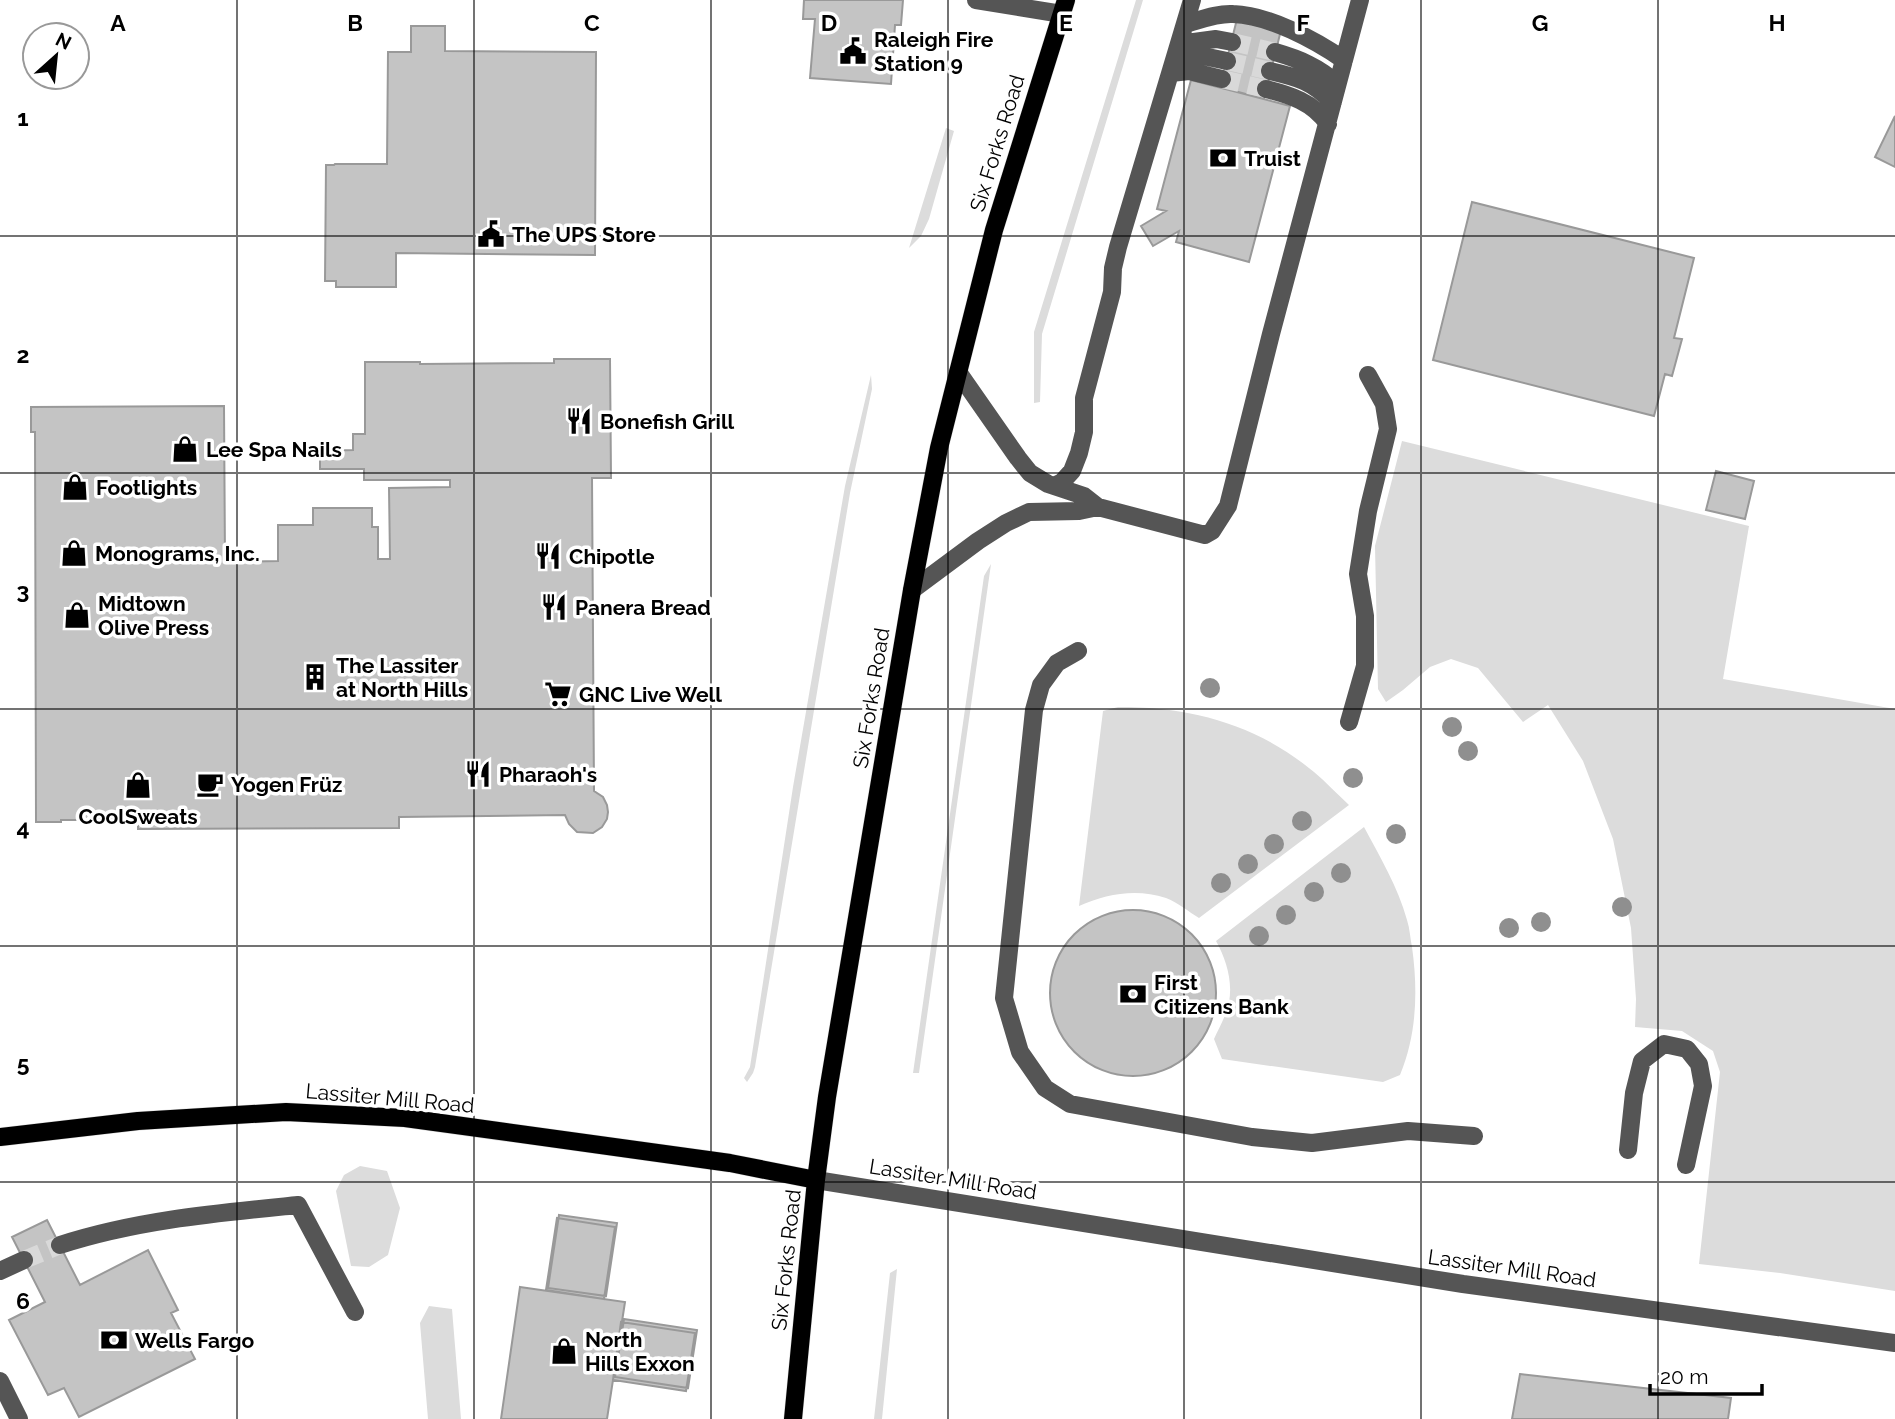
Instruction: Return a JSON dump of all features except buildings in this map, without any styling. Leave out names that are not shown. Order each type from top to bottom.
[{"type":"main road","name":"Six Forks Road","points":[[793,1419],[816,1180],[827,1097],[912,590],[939,448],[994,230],[1064,7]]},
{"type":"main road","name":"Lassiter Mill Road","points":[[0,1136],[138,1121],[286,1112],[352,1115],[405,1118],[730,1163],[816,1180]]},
{"type":"street","points":[[976,0],[1064,7]]},
{"type":"street","points":[[1054,486],[1072,471],[1079,453],[1084,432],[1084,398],[1112,292],[1115,257],[1192,0]]},
{"type":"street","points":[[958,372],[1030,473],[1054,486],[1084,496],[1098,507],[1205,535],[1212,531],[1228,506],[1360,0]]},
{"type":"street","points":[[1185,24],[1220,15],[1243,15],[1275,24],[1315,41],[1344,60]]},
{"type":"street","points":[[1175,59],[1216,39],[1232,42]]},
{"type":"street","points":[[1275,52],[1323,71],[1337,84]]},
{"type":"street","points":[[1175,59],[1203,56],[1224,70]]},
{"type":"street","points":[[1270,71],[1306,80],[1333,102]]},
{"type":"street","points":[[1266,89],[1294,96],[1315,109],[1328,124]]},
{"type":"street","points":[[1349,722],[1365,666],[1365,616],[1359,574],[1368,511],[1388,429],[1384,404],[1368,375]]},
{"type":"street","points":[[912,590],[978,541],[1029,512],[1079,511],[1098,507]]},
{"type":"street","points":[[1078,651],[1057,663],[1041,685],[1034,710],[1004,998],[1020,1052],[1045,1088],[1070,1104],[1252,1137],[1312,1143],[1412,1131],[1474,1136]]},
{"type":"street","points":[[1628,1150],[1634,1093],[1642,1061],[1664,1044],[1686,1049],[1699,1064],[1703,1086],[1686,1165]]},
{"type":"street","name":"Lassiter Mill Road","points":[[816,1180],[1463,1284],[1895,1343]]},
{"type":"street","points":[[60,1245],[96,1233],[204,1214],[298,1205],[355,1311]]},
{"type":"street","points":[[0,1271],[24,1260]]},
{"type":"street","points":[[0,1381],[19,1419]]},
{"type":"shaded area","points":[[1136,0],[1143,0],[1042,334],[1040,402],[1034,403],[1034,332]]},
{"type":"shaded area","points":[[946,128],[954,131],[929,219],[921,236],[909,248]]},
{"type":"shaded area","points":[[871,375],[872,389],[850,493],[755,1067],[747,1082],[744,1078],[750,1067],[793,787],[845,486]]},
{"type":"shaded area","points":[[1402,441],[1749,526],[1723,679],[1895,709],[1895,1291],[1780,1273],[1699,1264],[1720,1072],[1713,1051],[1682,1031],[1635,1027],[1636,999],[1631,928],[1613,839],[1583,761],[1548,705],[1523,722],[1478,668],[1451,659],[1430,667],[1386,702],[1378,689],[1375,546]]},
{"type":"shaded area","points":[[991,564],[919,1073],[913,1073],[984,576]]},
{"type":"shaded area","points":[[1118,707],[1172,710],[1246,730],[1292,755],[1349,805],[1199,918],[1170,900],[1144,893],[1100,898],[1079,906],[1103,711]]},
{"type":"shaded area","points":[[1364,827],[1399,896],[1412,947],[1415,1012],[1410,1044],[1400,1075],[1383,1082],[1222,1059],[1214,1039],[1228,1007],[1230,986],[1226,963],[1216,941]]},
{"type":"shaded area","points":[[360,1166],[387,1171],[400,1208],[388,1255],[369,1267],[351,1266],[336,1191],[344,1175]]},
{"type":"shaded area","points":[[897,1269],[882,1419],[874,1419],[890,1273]]},
{"type":"shaded area","points":[[429,1306],[452,1309],[461,1419],[428,1419],[420,1323]]},
{"type":"tunnel","points":[[1232,42],[1275,52]]},
{"type":"tunnel","points":[[1227,61],[1270,71]]},
{"type":"tunnel","points":[[1222,79],[1266,89]]},
{"type":"tunnel","points":[[24,1260],[60,1245]]},
{"type":"place","name":"Raleigh Fire Station 9","points":[[853,51]]},
{"type":"place","name":"Truist","points":[[1223,158]]},
{"type":"place","name":"The UPS Store","points":[[491,234]]},
{"type":"place","name":"Bonefish Grill","points":[[579,421]]},
{"type":"place","name":"Lee Spa Nails","points":[[185,449]]},
{"type":"place","name":"Footlights","points":[[75,487]]},
{"type":"place","name":"Monograms, Inc.","points":[[74,553]]},
{"type":"place","name":"Chipotle","points":[[548,556]]},
{"type":"place","name":"Panera Bread","points":[[554,607]]},
{"type":"place","name":"Midtown Olive Press","points":[[77,615]]},
{"type":"place","name":"The Lassiter at North Hills","points":[[315,677]]},
{"type":"place","name":"GNC Live Well","points":[[558,694]]},
{"type":"place","name":"Pharaoh's","points":[[478,774]]},
{"type":"place","name":"Yogen Früz","points":[[210,784]]},
{"type":"place","name":"CoolSweats","points":[[138,785]]},
{"type":"place","name":"First Citizens Bank","points":[[1133,994]]},
{"type":"place","name":"Wells Fargo","points":[[114,1340]]},
{"type":"place","name":"North Hills Exxon","points":[[564,1351]]}]
